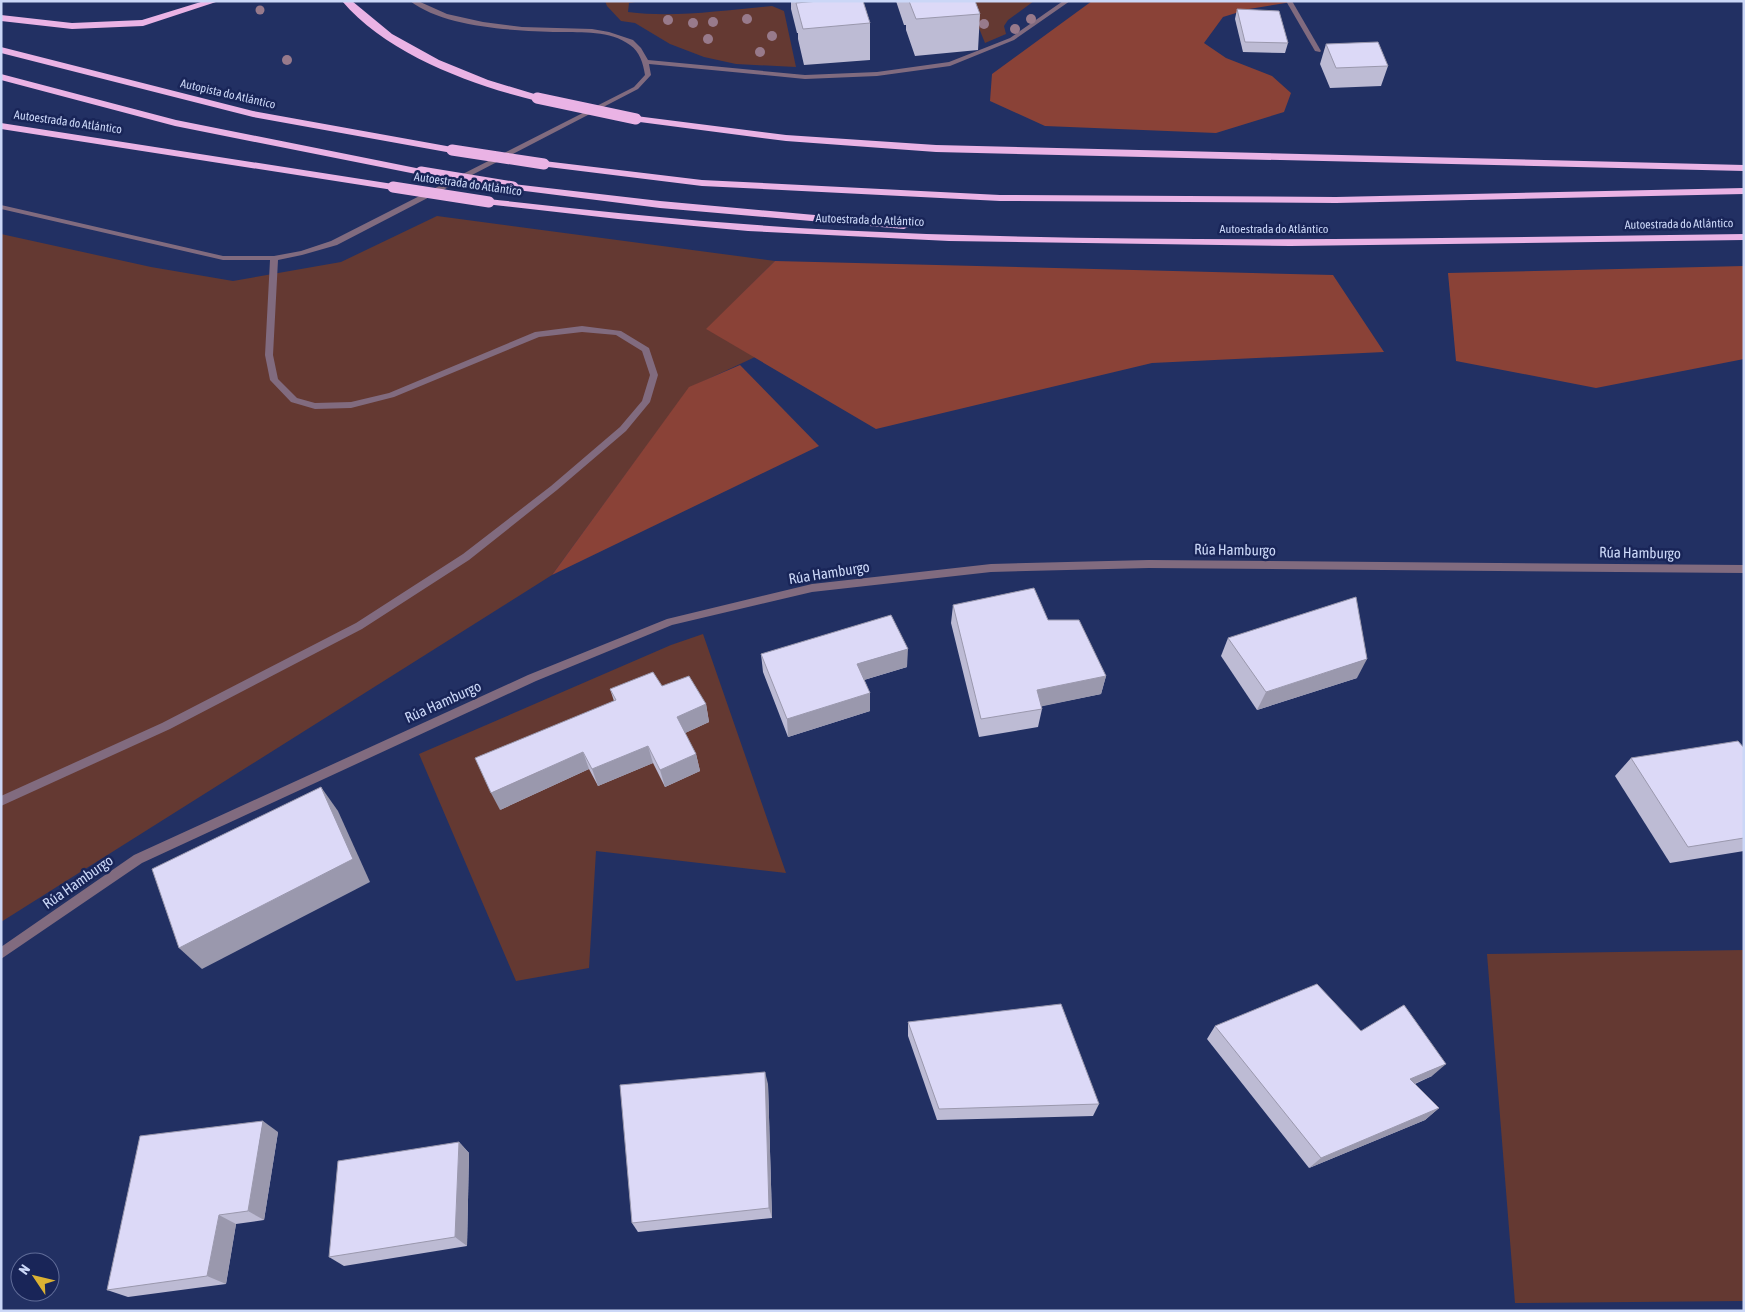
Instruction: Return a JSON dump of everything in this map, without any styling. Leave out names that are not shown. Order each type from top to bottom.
[{"type":"highway","points":[[1,18],[72,26],[143,23],[215,1]]},
{"type":"highway","points":[[346,1],[356,12],[394,40],[427,60],[473,79],[537,98],[636,119],[715,132],[860,145],[1065,153],[1464,159],[1744,168]]},
{"type":"highway","name":"Autopista do Atlántico","points":[[1,50],[253,114],[452,150]]},
{"type":"highway","points":[[1,77],[175,122],[279,145],[513,187],[648,204],[1053,240]]},
{"type":"highway","name":"Autoestrada do Atlántico","points":[[1,126],[489,202],[649,218],[834,233],[1053,240],[1354,243],[1744,237]]},
{"type":"highway","name":"Autoestrada do Atlántico","points":[[452,150],[702,184],[1000,198],[1336,200],[1744,191]]},
{"type":"street","points":[[1,208],[223,258],[274,258],[302,253],[334,243],[636,88],[648,75],[647,62],[642,51],[626,40],[607,32],[490,25],[446,15],[413,1]]},
{"type":"street","points":[[647,62],[805,76],[877,74],[950,64],[1012,39],[1067,1]]},
{"type":"street","points":[[1289,1],[1318,51]]},
{"type":"street","points":[[1,801],[166,726],[360,626],[466,556],[554,488],[623,429],[646,402],[654,375],[646,350],[618,333],[582,329],[538,334],[391,395],[352,405],[315,406],[294,400],[274,380],[269,355],[274,258]]},
{"type":"street","name":"Rúa Hamburgo","points":[[1,954],[138,859],[532,678],[670,622],[812,588],[991,568],[1149,564],[1744,569]]},
{"type":"shaded area","points":[[605,1],[642,1],[629,3],[628,12],[646,14],[700,13],[772,6],[784,11],[796,67],[736,64],[704,57],[670,44],[635,23],[621,21],[607,6]]},
{"type":"shaded area","points":[[968,1],[1034,1],[1008,20],[1004,26],[1006,34],[985,43]]},
{"type":"shaded area","points":[[1092,1],[1298,1],[1249,9],[1223,17],[1204,43],[1226,58],[1272,76],[1291,93],[1284,112],[1216,133],[1045,126],[990,101],[992,74]]},
{"type":"shaded area","points":[[437,216],[775,261],[707,329],[755,357],[689,388],[552,575],[1,922],[1,234],[151,267],[233,281],[341,262]]},
{"type":"shaded area","points":[[775,261],[1333,275],[1384,352],[1152,363],[876,429],[706,329]]},
{"type":"shaded area","points":[[1744,266],[1744,359],[1596,388],[1456,361],[1448,273]]},
{"type":"shaded area","points":[[740,365],[819,446],[552,575],[689,387]]},
{"type":"shaded area","points":[[703,634],[786,873],[596,851],[589,968],[516,981],[419,754],[671,645]]},
{"type":"shaded area","points":[[1744,950],[1744,1301],[1515,1303],[1487,954]]},
{"type":"building","points":[[863,1],[870,23],[803,29],[796,3]]},
{"type":"building","points":[[909,1],[975,1],[980,14],[916,19]]},
{"type":"building","points":[[1237,9],[1279,11],[1288,43],[1245,42]]},
{"type":"building","points":[[1378,42],[1388,66],[1336,68],[1326,44]]},
{"type":"building","points":[[1034,588],[1048,620],[1079,620],[1106,676],[1037,690],[1042,709],[981,719],[953,605]]},
{"type":"building","points":[[1356,597],[1367,659],[1266,692],[1228,638]]},
{"type":"building","points":[[891,615],[908,649],[857,664],[870,693],[787,719],[761,654]]},
{"type":"building","points":[[653,672],[662,686],[689,676],[706,704],[677,717],[696,754],[660,770],[648,746],[592,769],[583,752],[491,793],[475,758],[616,700],[610,689]]},
{"type":"building","points":[[1738,741],[1744,748],[1744,838],[1688,847],[1631,758]]},
{"type":"building","points":[[321,787],[353,859],[179,948],[152,869]]},
{"type":"building","points":[[1317,984],[1361,1031],[1404,1005],[1446,1064],[1410,1079],[1439,1108],[1321,1158],[1215,1026]]},
{"type":"building","points":[[1061,1004],[1099,1104],[939,1109],[908,1022]]},
{"type":"building","points":[[765,1072],[769,1208],[632,1223],[620,1085]]},
{"type":"building","points":[[263,1121],[248,1211],[219,1215],[207,1276],[107,1290],[140,1136]]},
{"type":"building","points":[[459,1142],[455,1237],[329,1257],[338,1161]]}]
